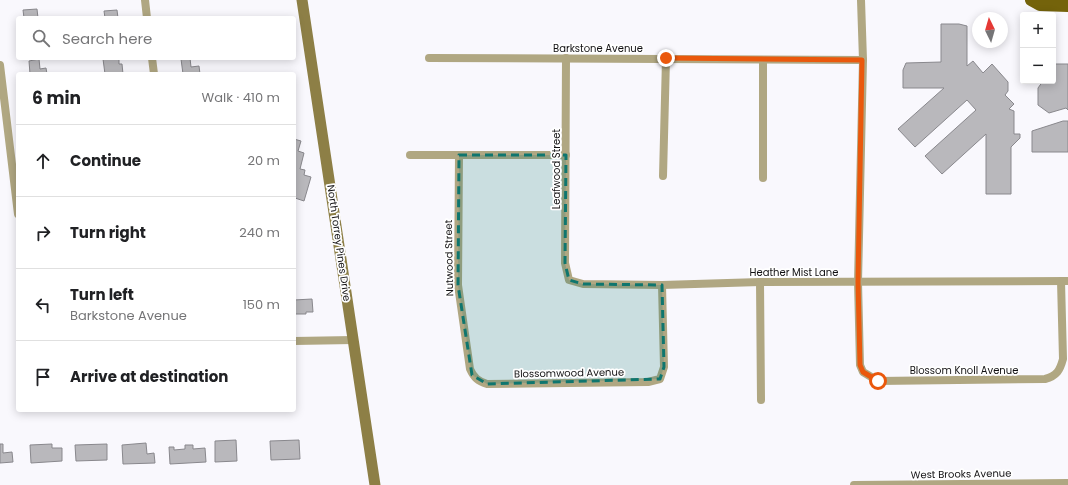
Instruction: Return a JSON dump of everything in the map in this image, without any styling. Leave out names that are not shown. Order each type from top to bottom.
[{"type":"main road","name":"North Torrey Pines Drive","points":[[302,0],[375,485]]},
{"type":"main road","points":[[1031,0],[1040,5],[1068,6]]},
{"type":"street","points":[[145,0],[147,16]]},
{"type":"street","points":[[858,282],[862,60],[860,0]]},
{"type":"street","name":"Barkstone Avenue","points":[[429,58],[862,60]]},
{"type":"street","name":"Leafwood Street","points":[[566,58],[565,263],[569,280]]},
{"type":"street","points":[[663,176],[666,58]]},
{"type":"street","points":[[152,60],[154,72]]},
{"type":"street","points":[[763,60],[763,178]]},
{"type":"street","points":[[0,65],[16,197]]},
{"type":"street","points":[[410,155],[566,155]]},
{"type":"street","name":"Nutwood Street","points":[[459,155],[458,286],[470,369],[472,375],[478,381]]},
{"type":"street","name":"Heather Mist Lane","points":[[569,280],[583,284],[662,285],[760,282],[1065,281]]},
{"type":"street","name":"Blossom Knoll Avenue","points":[[858,282],[860,365],[863,372],[878,381],[1045,380],[1052,378],[1060,371],[1063,359],[1065,281]]},
{"type":"street","points":[[760,282],[761,400]]},
{"type":"street","name":"Blossomwood Avenue","points":[[478,381],[487,384],[648,382],[660,379],[664,367],[662,285]]},
{"type":"street","points":[[296,341],[353,340]]},
{"type":"street","name":"West Brooks Avenue","points":[[854,485],[1068,483]]},
{"type":"highlighted area","points":[[459,155],[566,155],[565,263],[569,280],[583,284],[662,285],[664,367],[660,379],[487,384],[472,375],[458,285]]},
{"type":"building","points":[[37,9],[38,16],[24,16],[23,10]]},
{"type":"building","points":[[117,10],[118,16],[105,16],[104,11]]},
{"type":"building","points":[[941,24],[959,24],[967,26],[967,66],[973,61],[983,73],[992,64],[1008,82],[1008,91],[1005,95],[1014,104],[1009,109],[1014,111],[1014,134],[1020,134],[1020,138],[1011,147],[1011,194],[986,194],[986,134],[942,174],[925,156],[976,110],[967,100],[915,147],[898,129],[944,88],[903,88],[903,70],[906,63],[941,62]]},
{"type":"building","points":[[39,60],[40,69],[46,68],[47,72],[30,72],[29,61]]},
{"type":"building","points":[[103,60],[119,60],[119,64],[122,64],[123,72],[105,72]]},
{"type":"building","points":[[181,60],[190,60],[191,67],[199,66],[200,72],[183,72]]},
{"type":"building","points":[[1056,64],[1068,64],[1068,110],[1066,108],[1049,113],[1038,105],[1038,88],[1041,84],[1056,84]]},
{"type":"building","points":[[1063,121],[1068,121],[1068,152],[1032,152],[1032,131]]},
{"type":"building","points":[[296,140],[301,141],[298,151],[304,153],[300,169],[305,170],[304,175],[311,177],[304,201],[296,198]]},
{"type":"building","points":[[312,299],[313,312],[296,314],[296,300]]},
{"type":"building","points":[[236,440],[237,461],[215,462],[215,441]]},
{"type":"building","points":[[299,440],[300,459],[271,460],[270,441]]},
{"type":"building","points":[[146,443],[147,454],[154,453],[155,463],[123,464],[122,445]]},
{"type":"building","points":[[0,444],[3,444],[3,453],[12,452],[13,462],[0,463]]},
{"type":"building","points":[[52,444],[52,448],[62,448],[62,461],[31,463],[30,445]]},
{"type":"building","points":[[107,444],[107,460],[76,461],[75,445]]},
{"type":"building","points":[[185,445],[193,445],[193,449],[205,448],[206,462],[170,464],[169,447],[174,447],[174,450],[185,449]]},
{"type":"route","points":[[666,58],[862,60],[858,282],[860,365],[863,372],[878,381]]}]
